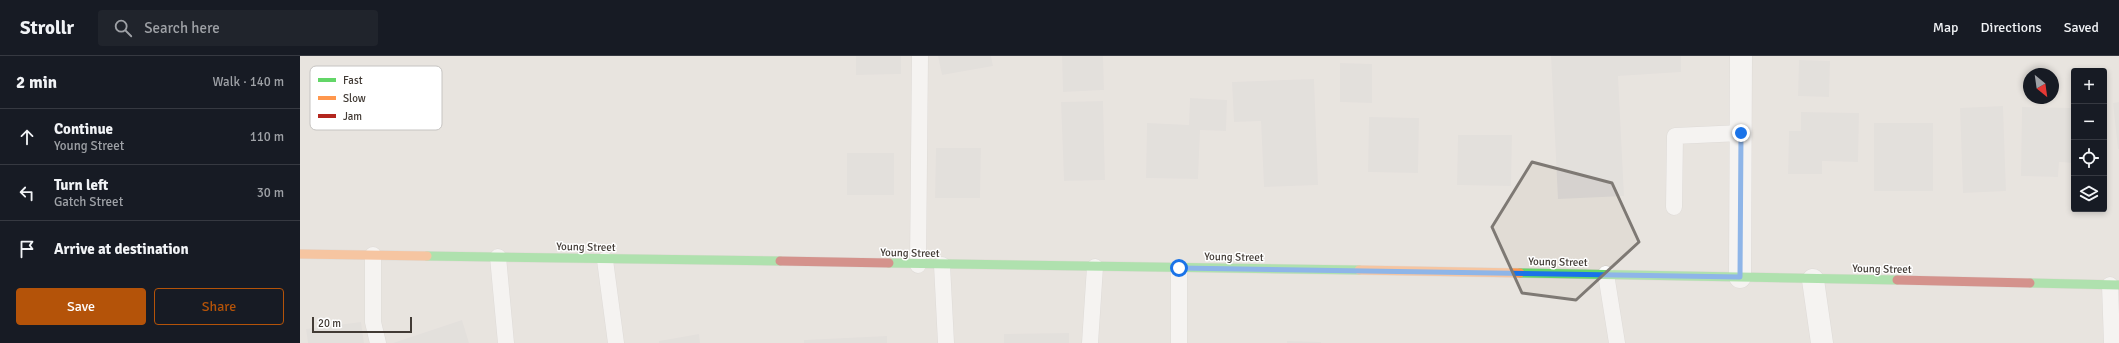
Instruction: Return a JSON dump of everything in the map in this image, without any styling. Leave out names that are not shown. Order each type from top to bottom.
[{"type":"main road","name":"Young Street","points":[[300,254],[918,265],[1606,274],[1813,280],[2115,285]]},
{"type":"street","points":[[1740,277],[1741,56]]},
{"type":"street","points":[[1813,280],[1822,343]]},
{"type":"lane","points":[[918,265],[920,56]]},
{"type":"lane","points":[[1674,207],[1675,136],[1741,133]]},
{"type":"lane","points":[[373,255],[373,322],[378,343]]},
{"type":"lane","points":[[498,258],[506,343]]},
{"type":"lane","points":[[605,260],[616,343]]},
{"type":"lane","points":[[942,265],[946,343]]},
{"type":"lane","points":[[1090,343],[1095,267]]},
{"type":"lane","points":[[1179,268],[1179,343]]},
{"type":"lane","points":[[1606,274],[1617,343]]},
{"type":"lane","points":[[2112,343],[2115,285]]},
{"type":"highlighted area","points":[[1532,162],[1612,183],[1639,242],[1576,300],[1522,293],[1492,227]]},
{"type":"shaded area","points":[[300,56],[2119,56],[2119,343],[300,343]]},
{"type":"building","points":[[856,56],[901,56],[901,74],[856,75]]},
{"type":"building","points":[[938,56],[991,56],[993,66],[942,75]]},
{"type":"building","points":[[1062,56],[1103,56],[1104,90],[1063,92]]},
{"type":"building","points":[[1551,56],[1681,56],[1681,72],[1618,76],[1624,196],[1558,199]]},
{"type":"building","points":[[1799,60],[1830,61],[1829,97],[1798,96]]},
{"type":"building","points":[[1340,63],[1372,64],[1372,103],[1340,102]]},
{"type":"building","points":[[1314,79],[1318,185],[1264,187],[1261,121],[1234,122],[1232,82]]},
{"type":"building","points":[[1190,98],[1227,100],[1226,131],[1200,130],[1198,179],[1146,178],[1147,123],[1189,125]]},
{"type":"building","points":[[1103,101],[1105,180],[1064,181],[1061,102]]},
{"type":"building","points":[[2119,102],[2119,149],[2118,149],[2113,103]]},
{"type":"building","points":[[2003,106],[2006,191],[1963,193],[1960,108]]},
{"type":"building","points":[[2022,107],[2071,108],[2071,163],[2059,162],[2058,177],[2021,176]]},
{"type":"building","points":[[1801,112],[1859,113],[1858,162],[1822,161],[1822,174],[1788,174],[1789,131],[1801,131]]},
{"type":"building","points":[[1369,117],[1419,118],[1418,173],[1368,172]]},
{"type":"building","points":[[1874,123],[1933,123],[1933,191],[1874,191]]},
{"type":"building","points":[[1458,135],[1512,135],[1511,186],[1457,185]]},
{"type":"building","points":[[936,148],[981,148],[980,198],[935,198]]},
{"type":"building","points":[[847,153],[894,153],[894,195],[847,195]]},
{"type":"building","points":[[462,320],[469,343],[393,343]]},
{"type":"building","points":[[361,322],[364,343],[308,343],[306,329]]},
{"type":"building","points":[[1069,333],[1069,343],[1004,343],[1004,334]]},
{"type":"building","points":[[699,334],[700,343],[659,343],[659,341]]},
{"type":"building","points":[[887,336],[887,343],[804,343],[804,340]]},
{"type":"building","points":[[1287,341],[1321,342],[1321,343],[1287,343]]},
{"type":"traffic: fast","points":[[427,256],[780,261]]},
{"type":"traffic: fast","points":[[889,263],[1359,270]]},
{"type":"traffic: fast","points":[[1520,273],[1897,280]]},
{"type":"traffic: fast","points":[[2030,283],[2119,285]]},
{"type":"traffic: slow","points":[[300,254],[427,256]]},
{"type":"traffic: slow","points":[[1359,270],[1520,273]]},
{"type":"traffic: jam","points":[[780,261],[889,263]]},
{"type":"traffic: jam","points":[[1897,280],[2030,283]]},
{"type":"route","points":[[1179,268],[1740,277],[1741,133]]}]
